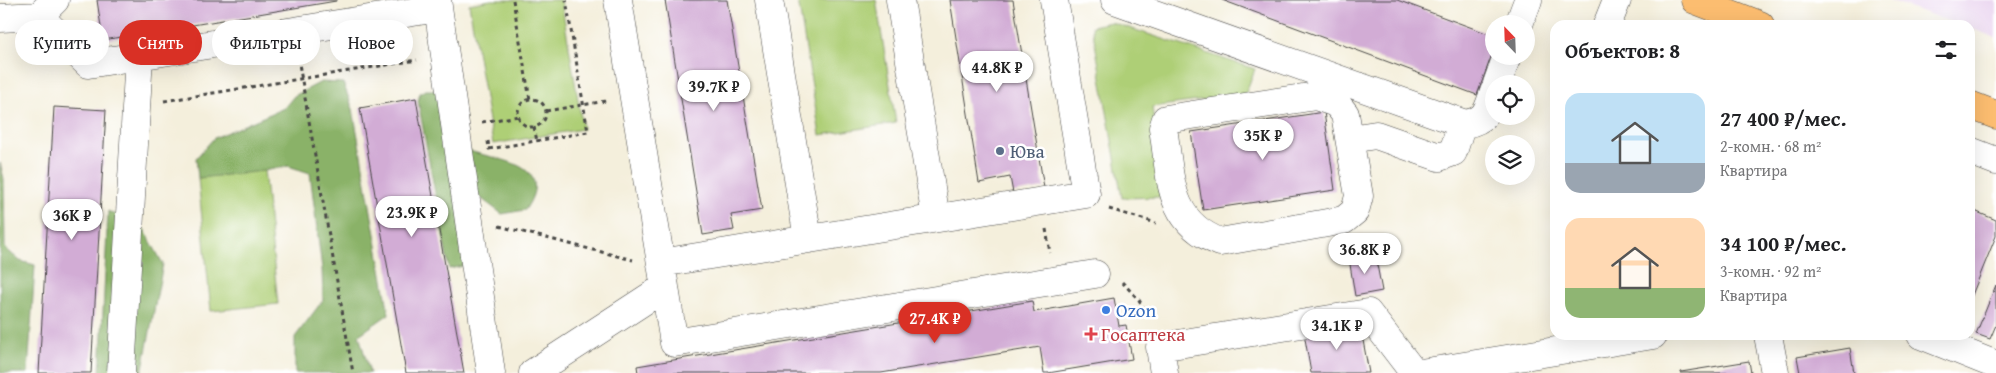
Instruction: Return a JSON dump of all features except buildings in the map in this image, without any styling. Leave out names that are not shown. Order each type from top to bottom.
[{"type":"main road","points":[[1695,0],[1747,20]]},
{"type":"main road","points":[[1975,107],[1996,115]]},
{"type":"lane","points":[[618,0],[674,343],[1096,274]]},
{"type":"lane","points":[[769,0],[808,239]]},
{"type":"lane","points":[[900,0],[936,218]]},
{"type":"lane","points":[[533,373],[663,275],[808,239],[1086,194],[1054,0]]},
{"type":"lane","points":[[1114,0],[1462,123],[1477,122],[1485,113]]},
{"type":"lane","points":[[1522,15],[1528,0]]},
{"type":"lane","points":[[1609,20],[1617,0]]},
{"type":"lane","points":[[320,27],[437,4],[492,373]]},
{"type":"lane","points":[[0,18],[47,8],[88,64],[119,59]]},
{"type":"lane","points":[[121,373],[138,65]]},
{"type":"lane","points":[[1316,96],[1336,103],[1345,114],[1359,196],[1354,211],[1344,220],[1220,242],[1203,236],[1192,224],[1181,214],[1174,198],[1162,128],[1166,119],[1316,96]]},
{"type":"lane","points":[[1350,139],[1376,135],[1439,156],[1453,152],[1462,123]]},
{"type":"lane","points":[[1975,153],[1996,161]]},
{"type":"lane","points":[[1162,360],[1368,313],[1414,373]]},
{"type":"lane","points":[[1421,373],[1622,340]]},
{"type":"lane","points":[[1769,340],[1775,373]]},
{"type":"lane","points":[[1934,340],[1996,365]]},
{"type":"path","points":[[513,0],[530,100]]},
{"type":"path","points":[[488,140],[489,149],[588,132],[566,0]]},
{"type":"path","points":[[136,105],[445,56]]},
{"type":"path","points":[[299,65],[353,373]]},
{"type":"path","points":[[546,111],[634,97]]},
{"type":"path","points":[[530,100],[537,100],[546,111],[545,119],[541,125],[534,127],[527,126],[521,122],[519,116],[519,108],[524,102],[530,100]]},
{"type":"path","points":[[483,112],[486,131]]},
{"type":"path","points":[[455,127],[519,116]]},
{"type":"path","points":[[534,127],[537,141]]},
{"type":"path","points":[[1042,201],[1055,280]]},
{"type":"path","points":[[1107,209],[1187,231],[1192,224]]},
{"type":"path","points":[[469,218],[636,260],[663,275]]},
{"type":"path","points":[[1096,274],[1122,282],[1139,300],[1152,323],[1162,360]]},
{"type":"shaded area","points":[[1889,0],[1996,0],[1996,38],[1975,30],[1975,20],[1946,20]]},
{"type":"green space","points":[[491,0],[561,0],[583,129],[493,144],[469,4]]},
{"type":"green space","points":[[798,0],[876,0],[896,123],[820,135]]},
{"type":"green space","points":[[1111,22],[1255,69],[1245,95],[1152,107],[1165,197],[1122,198],[1092,26]]},
{"type":"green space","points":[[321,82],[343,83],[353,109],[389,314],[359,335],[370,373],[295,373],[295,337],[323,300],[322,269],[310,173],[288,166],[264,171],[198,178],[196,158],[214,138],[284,108],[294,96]]},
{"type":"green space","points":[[426,90],[433,90],[439,93],[443,115],[440,121],[442,136],[473,152],[511,162],[530,174],[534,183],[533,195],[525,210],[502,214],[474,193],[463,266],[449,269],[418,101],[420,93]]},
{"type":"green space","points":[[0,163],[4,179],[5,248],[20,261],[35,265],[28,373],[0,373]]},
{"type":"green space","points":[[264,170],[278,304],[211,311],[198,178]]},
{"type":"green space","points":[[108,211],[144,229],[163,264],[142,373],[100,373]]},
{"type":"place","name":"Юва","points":[[1000,151]]},
{"type":"place","name":"Ozon","points":[[1106,310]]},
{"type":"place","name":"Госаптека","points":[[1091,334]]}]
